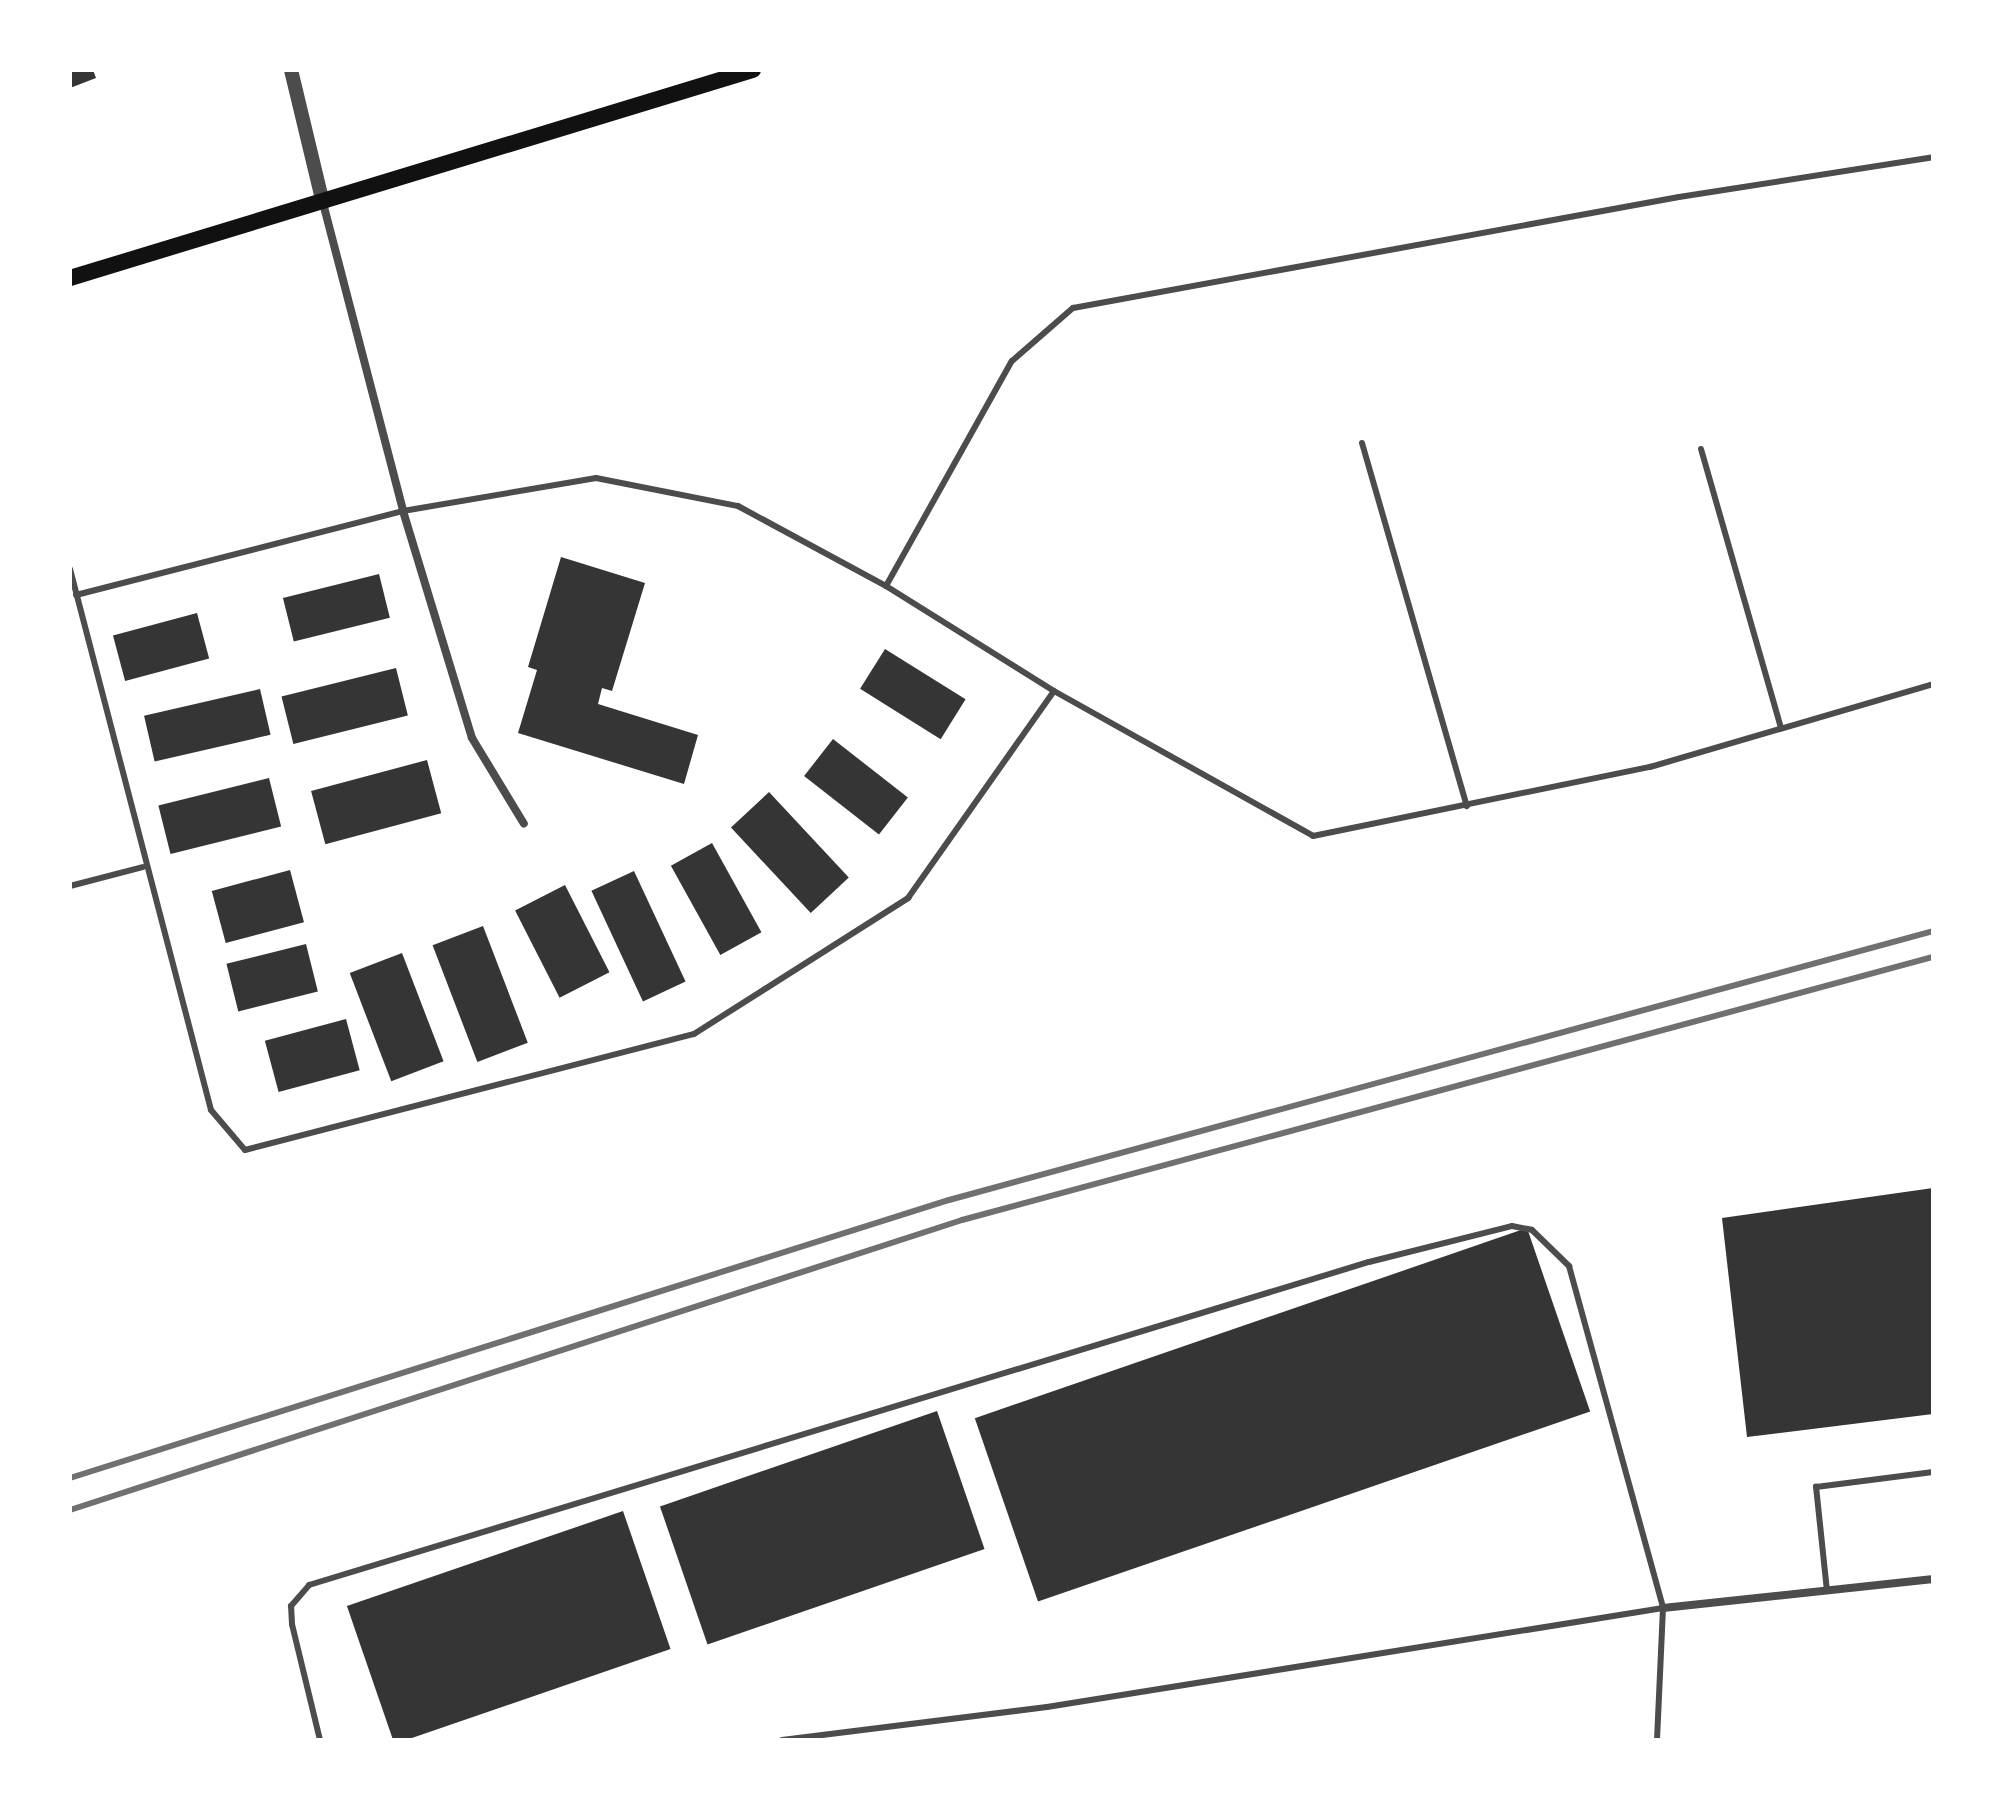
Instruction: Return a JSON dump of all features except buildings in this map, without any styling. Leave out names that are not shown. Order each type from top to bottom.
[{"type":"main road","points":[[70,278],[753,70]]},
{"type":"street","points":[[291,70],[403,511],[472,738],[524,824]]},
{"type":"street","points":[[1663,1608],[1933,1579]]},
{"type":"lane","points":[[886,586],[1012,361],[1073,308],[1679,197],[1933,157]]},
{"type":"lane","points":[[1362,443],[1467,806]]},
{"type":"lane","points":[[1701,449],[1781,728]]},
{"type":"lane","points":[[76,595],[403,511],[596,478],[738,506],[886,586],[1054,691],[1313,836],[1650,767],[1933,684]]},
{"type":"lane","points":[[70,569],[143,867],[211,1110],[245,1150],[694,1034],[908,898],[1054,691]]},
{"type":"lane","points":[[70,886],[143,867]]},
{"type":"lane","points":[[320,1740],[292,1624],[291,1606],[309,1585],[1369,1262],[1512,1226],[1532,1230],[1569,1266],[1663,1608],[1657,1740]]},
{"type":"lane","points":[[1827,1591],[1816,1487],[1933,1472]]},
{"type":"lane","points":[[782,1740],[1047,1707],[1663,1608]]},
{"type":"railway","points":[[70,1478],[949,1200],[1933,931]]},
{"type":"railway","points":[[70,1510],[962,1220],[1933,957]]}]
